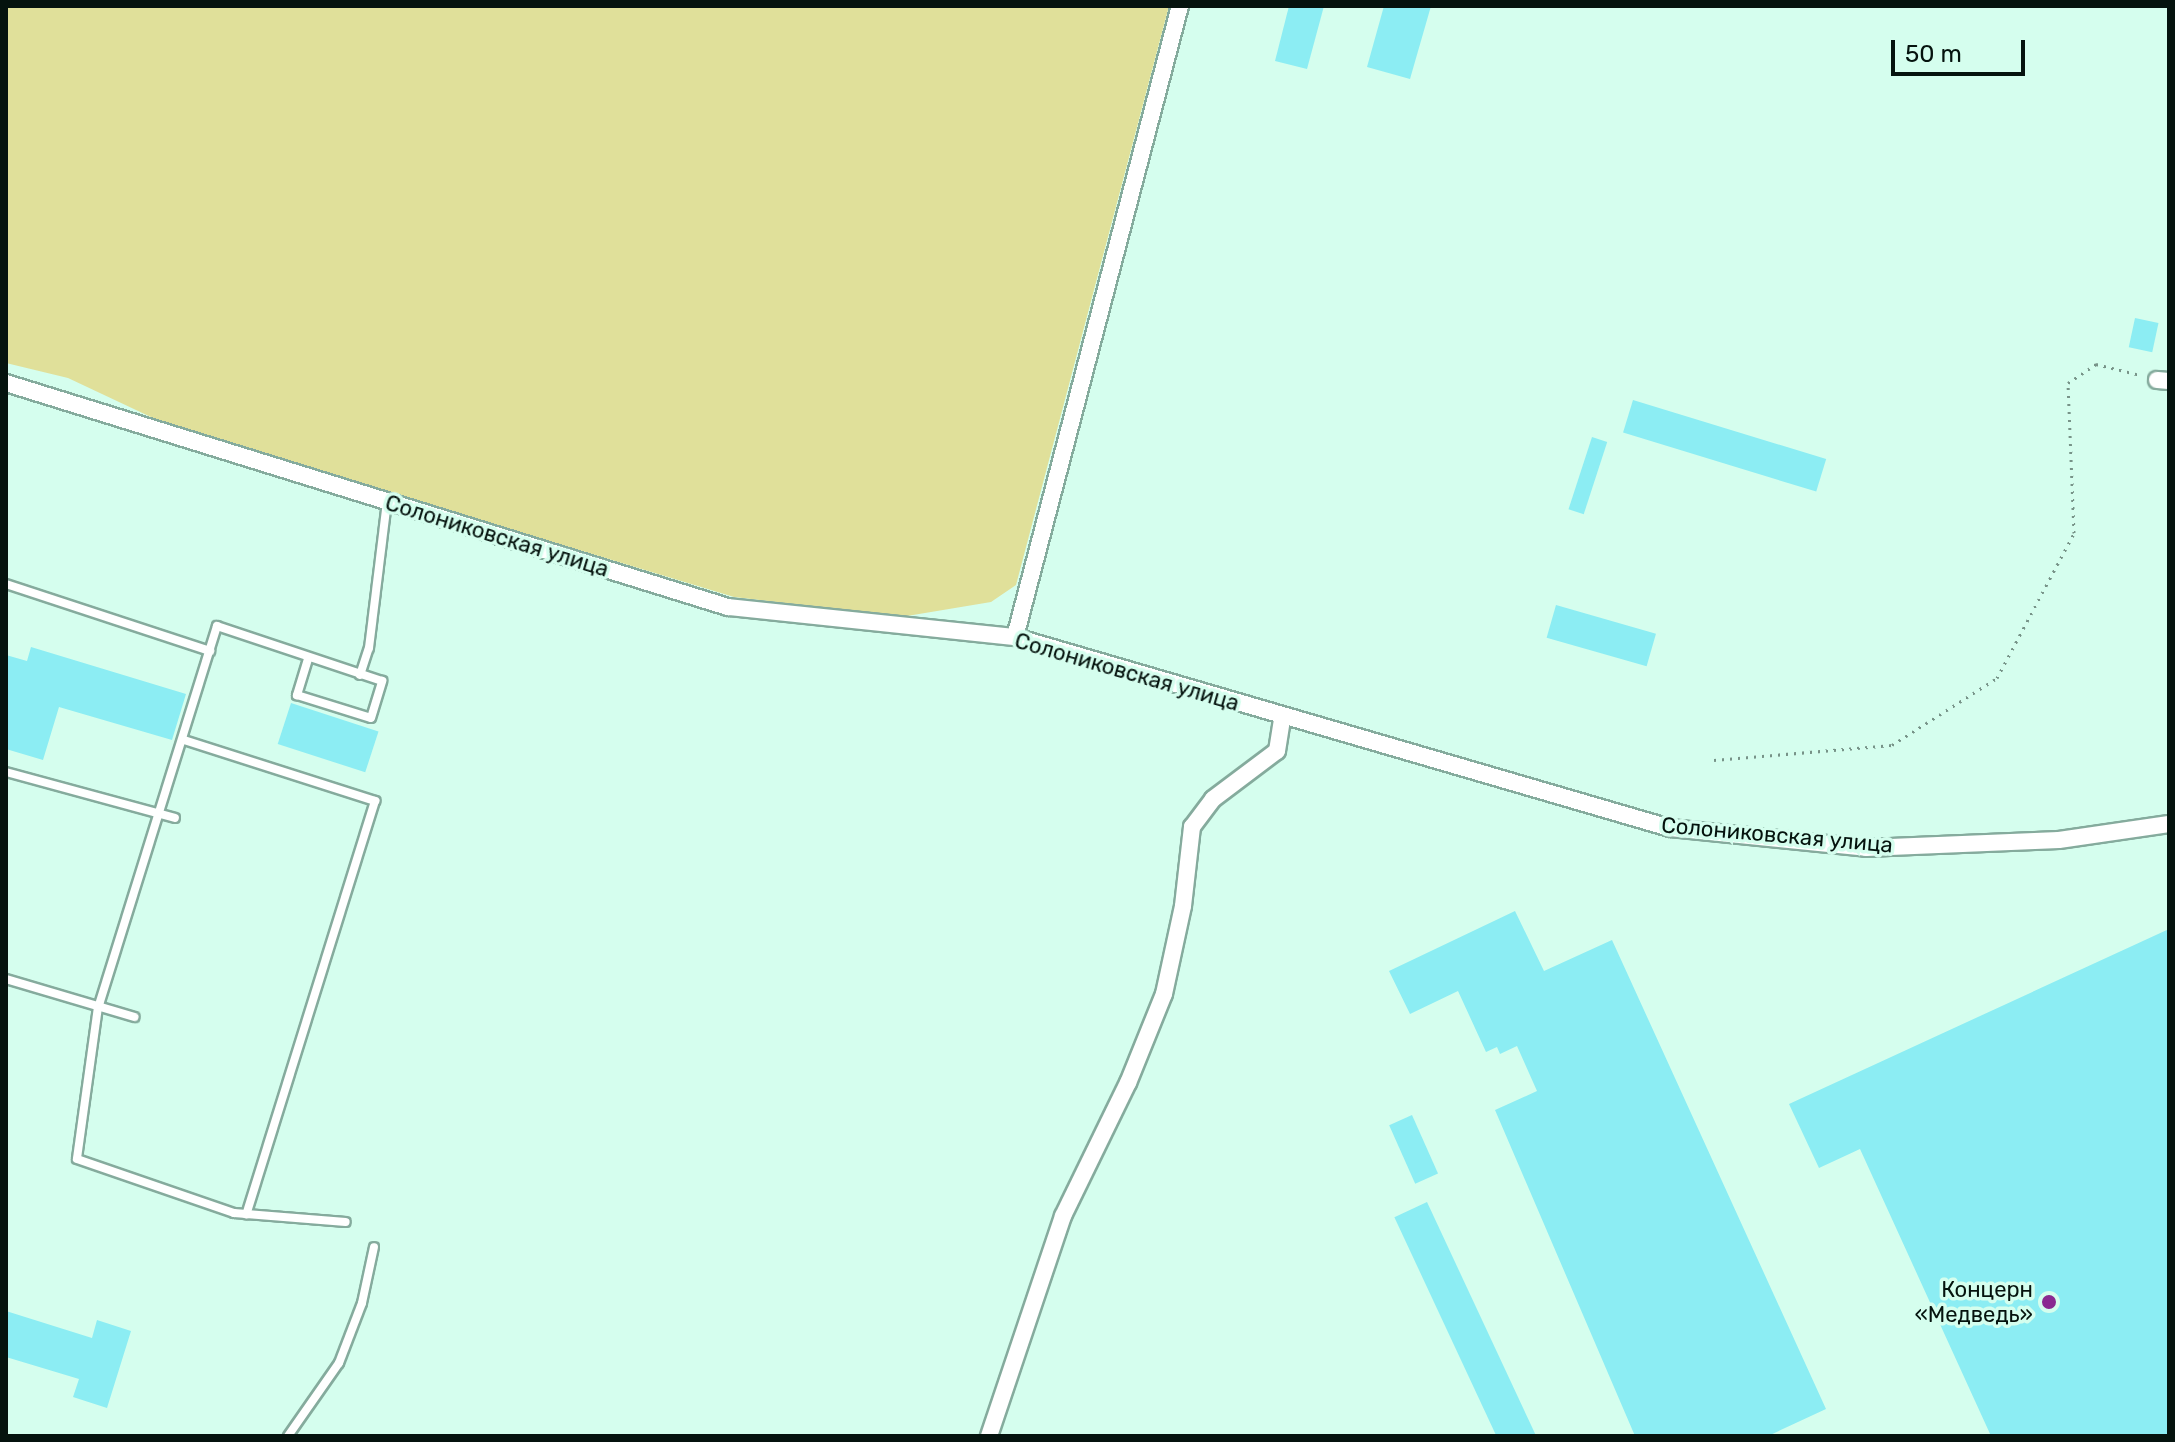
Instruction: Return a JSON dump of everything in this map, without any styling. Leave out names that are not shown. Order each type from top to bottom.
[{"type":"street","points":[[1015,637],[1180,6]]},
{"type":"street","name":"Солониковская улица","points":[[6,383],[728,607],[1015,637],[1282,718],[1670,828],[1866,848],[2059,840],[2169,824]]},
{"type":"street","points":[[989,1436],[1063,1216],[1128,1083],[1164,994],[1183,906],[1192,827],[1213,799],[1277,751],[1282,718]]},
{"type":"lane","points":[[360,675],[369,648],[387,502]]},
{"type":"lane","points":[[6,584],[210,651]]},
{"type":"lane","points":[[308,659],[297,695],[371,718],[382,681],[308,659],[217,626],[162,815],[98,1007],[77,1159],[246,1214],[346,1222]]},
{"type":"lane","points":[[184,740],[375,801],[246,1214]]},
{"type":"lane","points":[[6,772],[175,818]]},
{"type":"lane","points":[[6,979],[134,1017]]},
{"type":"lane","points":[[288,1436],[339,1363],[362,1303],[374,1247]]},
{"type":"path","points":[[1714,760],[1892,745],[1997,678],[2074,533],[2068,383],[2096,364],[2163,380]]},
{"type":"green space","points":[[6,6],[1169,6],[1016,585],[991,602],[901,617],[734,597],[170,426],[68,378],[6,363]]},
{"type":"building","points":[[1289,6],[1324,6],[1307,69],[1275,61]]},
{"type":"building","points":[[1384,6],[1431,6],[1410,79],[1367,67]]},
{"type":"building","points":[[2135,318],[2158,323],[2152,352],[2129,347]]},
{"type":"building","points":[[1633,400],[1826,459],[1816,492],[1623,433]]},
{"type":"building","points":[[1592,437],[1607,442],[1584,514],[1569,509]]},
{"type":"building","points":[[1556,605],[1656,634],[1647,666],[1547,638]]},
{"type":"building","points":[[31,647],[186,694],[172,740],[59,707],[43,760],[6,749],[6,655],[27,661]]},
{"type":"building","points":[[291,703],[378,731],[365,772],[278,744]]},
{"type":"building","points":[[1515,911],[1544,971],[1612,940],[1826,1409],[1768,1436],[1635,1436],[1495,1110],[1537,1091],[1517,1046],[1500,1054],[1497,1047],[1486,1052],[1458,991],[1410,1014],[1389,971]]},
{"type":"building","name":"Концерн «Медведь»","points":[[2169,929],[2169,1436],[1991,1436],[1860,1149],[1819,1168],[1789,1104]]},
{"type":"building","points":[[1412,1115],[1438,1173],[1415,1184],[1389,1125]]},
{"type":"building","points":[[1427,1202],[1536,1436],[1496,1436],[1394,1217]]},
{"type":"building","points":[[6,1311],[92,1338],[97,1320],[131,1331],[107,1408],[73,1397],[79,1379],[6,1357]]},
{"type":"place","name":"Концерн «Медведь»","points":[[2049,1302]]}]
